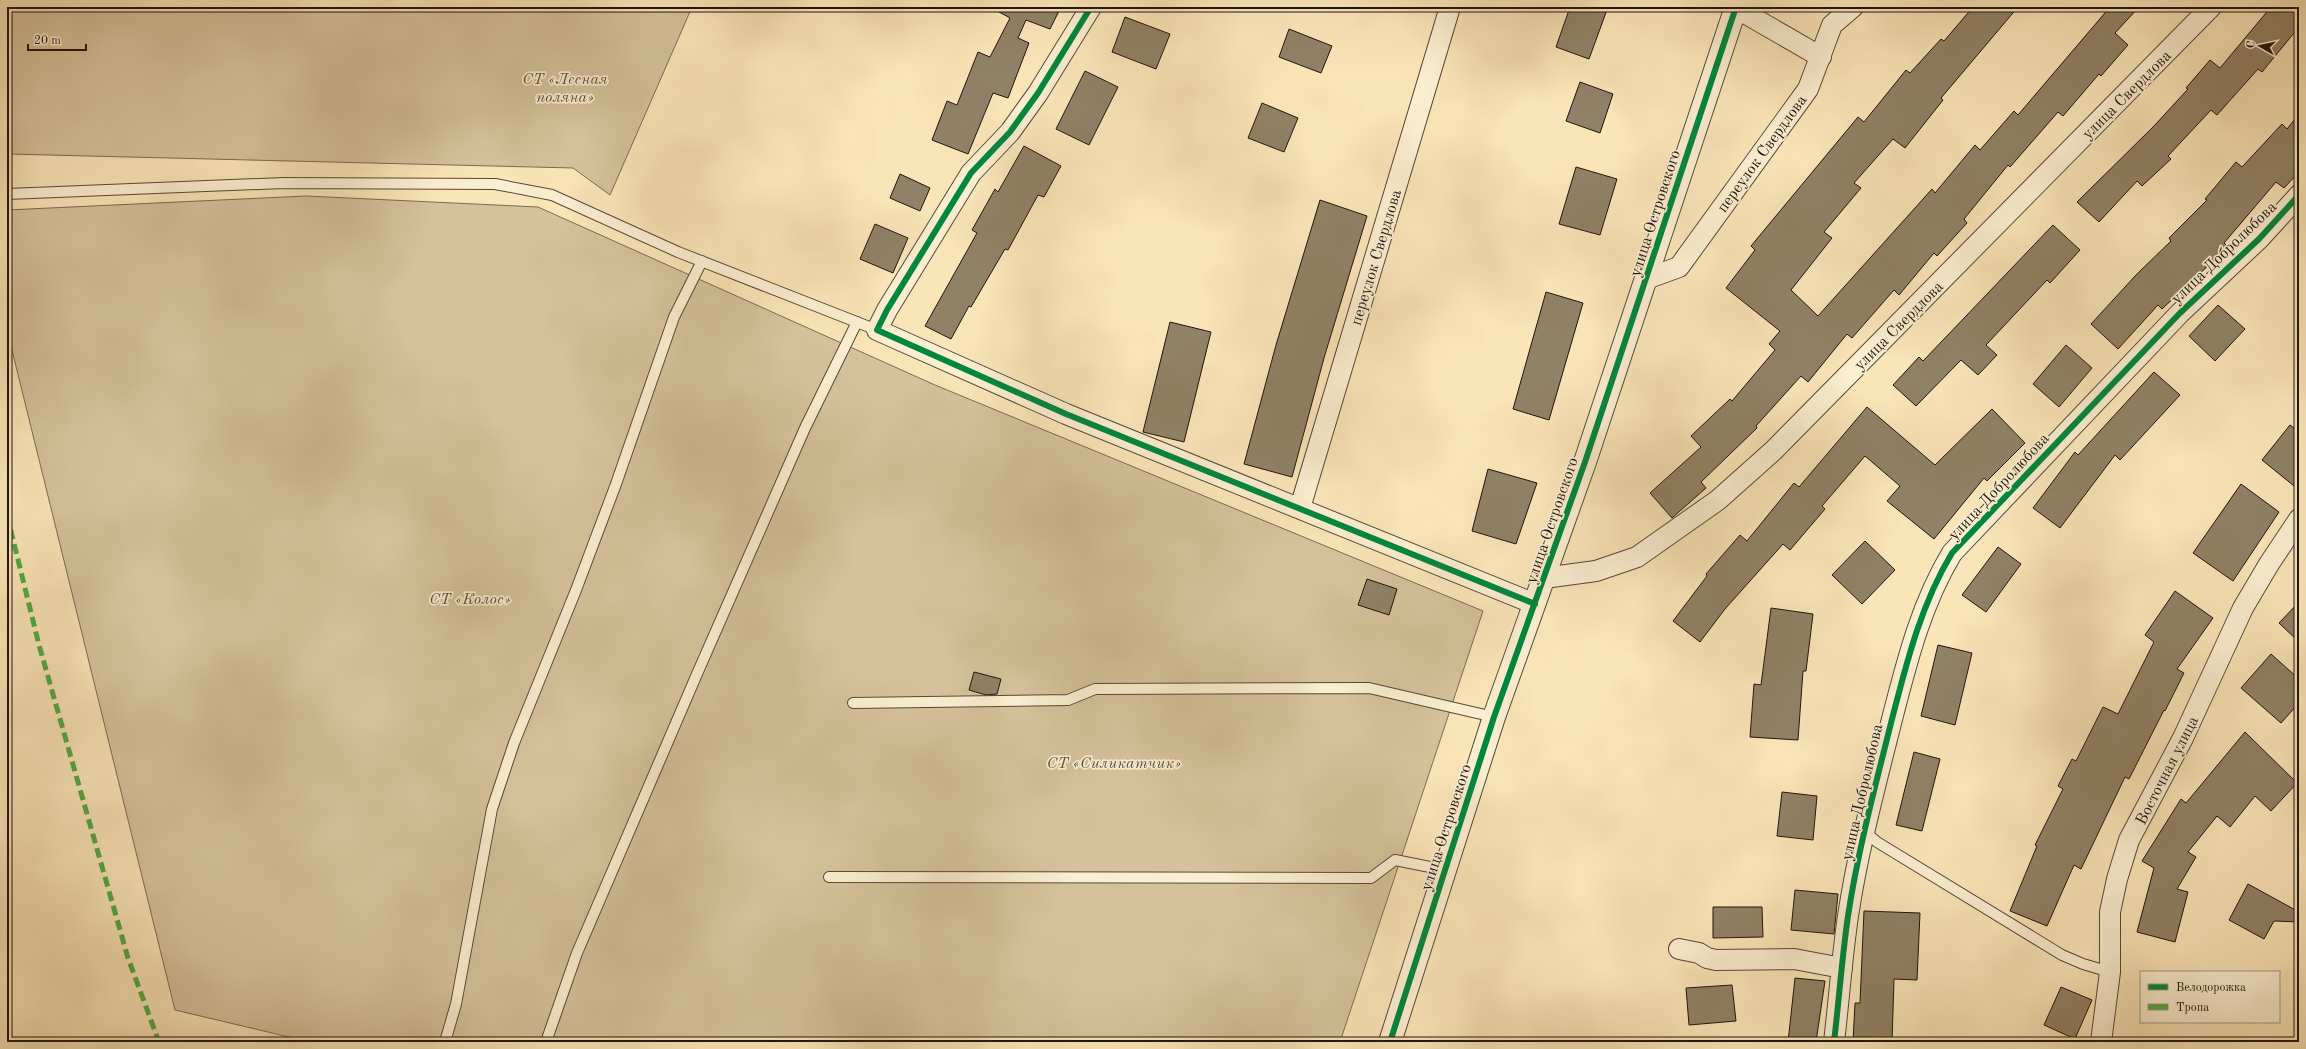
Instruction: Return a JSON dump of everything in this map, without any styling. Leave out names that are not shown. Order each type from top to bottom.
[{"type":"street","points":[[1091,7],[1038,93],[1010,132],[971,173],[877,330],[1066,414],[1535,604]]},
{"type":"street","name":"переулок Свердлова","points":[[1300,508],[1450,7]]},
{"type":"street","name":"переулок Свердлова","points":[[1646,280],[1679,267],[1808,89],[1832,25],[1853,7]]},
{"type":"street","name":"улица Свердлова","points":[[1544,578],[1596,571],[1637,557],[1718,500],[1773,451],[2211,7]]},
{"type":"street","points":[[1736,8],[1821,57]]},
{"type":"street","name":"улица Островского","points":[[1390,1042],[1494,717],[1535,604],[1646,280],[1736,8]]},
{"type":"street","name":"улица Добролюбова","points":[[1834,1042],[1848,916],[1864,831],[1909,653],[1930,595],[1952,554],[2180,313],[2259,239],[2299,195]]},
{"type":"street","name":"Восточная улица","points":[[2101,1042],[2110,972],[2110,912],[2117,879],[2129,840],[2183,738],[2243,608],[2269,564],[2299,519]]},
{"type":"street","points":[[1679,949],[1699,953],[1707,958],[1716,960],[1794,959],[1842,968]]},
{"type":"lane","points":[[7,194],[284,183],[495,184],[552,195],[702,261],[877,330]]},
{"type":"lane","points":[[445,1042],[456,1004],[492,809],[514,743],[608,505],[674,316],[702,261]]},
{"type":"lane","points":[[546,1042],[577,953],[688,695],[805,428],[857,322]]},
{"type":"lane","points":[[852,703],[1068,700],[1095,689],[1369,688],[1494,717]]},
{"type":"lane","points":[[1864,831],[1877,842],[2062,955],[2110,972]]},
{"type":"lane","points":[[829,877],[1371,878],[1395,860],[1445,870]]},
{"type":"green space","name":"СТ «Лесная поляна»","points":[[7,7],[692,7],[610,195],[573,168],[7,154]]},
{"type":"green space","name":"СТ «Колос»","points":[[306,196],[538,207],[935,385],[1483,611],[1340,1042],[310,1042],[175,1010],[7,330],[7,210]]},
{"type":"building","points":[[990,7],[1061,7],[1050,29],[1026,20],[1018,38],[1029,43],[1008,98],[993,93],[968,154],[932,140],[947,101],[957,105],[978,52],[990,57],[1010,18]]},
{"type":"building","points":[[1570,7],[1608,7],[1589,59],[1556,47]]},
{"type":"building","points":[[1973,7],[2018,7],[1941,98],[1943,100],[1905,148],[1893,139],[1854,183],[1861,188],[1824,232],[1832,238],[1791,290],[1818,316],[1932,189],[1935,193],[1975,145],[1980,150],[2014,111],[2018,115],[2110,7],[2139,7],[2115,33],[2128,45],[2101,76],[2099,74],[2063,116],[2058,112],[2010,167],[2008,165],[1964,219],[1967,223],[1937,256],[1934,253],[1899,295],[1894,290],[1852,338],[1847,334],[1808,382],[1801,376],[1756,426],[1757,428],[1701,482],[1706,488],[1672,518],[1650,493],[1701,447],[1691,436],[1730,399],[1732,401],[1775,350],[1769,344],[1780,331],[1726,288],[1755,250],[1751,246],[1858,117],[1864,122],[1906,70],[1910,73],[1941,39],[1944,41]]},
{"type":"building","points":[[2271,7],[2299,7],[2299,27],[2262,72],[2258,69],[2217,115],[2211,110],[2168,156],[2171,159],[2142,186],[2137,181],[2099,222],[2077,202],[2154,126],[2188,89],[2186,88],[2210,60],[2220,68]]},
{"type":"building","points":[[1125,17],[1170,34],[1156,69],[1112,52]]},
{"type":"building","points":[[1289,29],[1332,46],[1321,73],[1279,57]]},
{"type":"building","points":[[1085,71],[1118,87],[1089,145],[1056,129]]},
{"type":"building","points":[[1580,82],[1613,94],[1600,133],[1566,121]]},
{"type":"building","points":[[1262,103],[1298,118],[1284,152],[1248,138]]},
{"type":"building","points":[[2299,114],[2299,172],[2284,188],[2276,182],[2224,243],[2228,247],[2162,309],[2158,305],[2118,349],[2091,324],[2136,275],[2171,241],[2169,238],[2207,200],[2205,199],[2236,162],[2242,167],[2282,124],[2287,129]]},
{"type":"building","points":[[1024,146],[1061,166],[1044,197],[1038,195],[1008,250],[1005,249],[971,307],[969,306],[951,339],[925,326],[977,233],[972,230],[995,189],[998,192]]},
{"type":"building","points":[[1576,167],[1617,179],[1600,235],[1559,224]]},
{"type":"building","points":[[900,174],[930,188],[920,211],[890,198]]},
{"type":"building","points":[[1320,200],[1367,216],[1324,358],[1292,477],[1244,464],[1276,345]]},
{"type":"building","points":[[875,224],[908,238],[893,273],[860,259]]},
{"type":"building","points":[[2053,225],[2080,250],[2050,283],[2047,280],[1986,345],[1997,355],[1978,375],[1961,360],[1916,406],[1893,385],[1919,357],[1923,361]]},
{"type":"building","points":[[1546,292],[1583,303],[1549,420],[1513,409]]},
{"type":"building","points":[[2218,305],[2245,329],[2215,361],[2189,336]]},
{"type":"building","points":[[1170,322],[1211,332],[1184,442],[1143,432]]},
{"type":"building","points":[[2066,345],[2092,368],[2059,407],[2033,384]]},
{"type":"building","points":[[2154,372],[2180,395],[2120,460],[2115,455],[2060,528],[2033,508],[2075,452],[2078,455]]},
{"type":"building","points":[[1867,407],[1935,465],[1992,409],[2025,443],[1987,481],[1984,478],[1934,539],[1887,501],[1900,486],[1865,456],[1822,506],[1825,509],[1790,550],[1783,544],[1725,609],[1700,642],[1673,621],[1707,576],[1706,574],[1740,535],[1747,541],[1794,483],[1799,487]]},
{"type":"building","points":[[2290,425],[2299,432],[2299,490],[2262,460]]},
{"type":"building","points":[[1488,469],[1537,483],[1516,544],[1472,531]]},
{"type":"building","points":[[2241,484],[2279,512],[2233,581],[2193,553]]},
{"type":"building","points":[[1865,541],[1895,570],[1862,604],[1832,575]]},
{"type":"building","points":[[1998,547],[2021,564],[1986,612],[1962,595]]},
{"type":"building","points":[[1367,579],[1397,589],[1389,615],[1358,605]]},
{"type":"building","points":[[2175,591],[2213,618],[2177,669],[2184,673],[2165,711],[2164,710],[2129,779],[2125,777],[2081,869],[2074,865],[2047,926],[2010,911],[2037,846],[2035,845],[2063,789],[2058,786],[2072,759],[2076,761],[2103,707],[2118,714],[2154,642],[2145,635]]},
{"type":"building","points":[[2299,602],[2299,642],[2279,623]]},
{"type":"building","points":[[1771,608],[1813,614],[1806,671],[1803,671],[1798,740],[1750,737],[1754,684],[1761,685]]},
{"type":"building","points":[[1938,645],[1972,653],[1955,725],[1921,716]]},
{"type":"building","points":[[2271,654],[2299,679],[2299,703],[2281,723],[2241,688]]},
{"type":"building","points":[[974,672],[1001,679],[997,694],[986,695],[969,690]]},
{"type":"building","points":[[2245,732],[2297,783],[2271,811],[2255,796],[2230,827],[2217,816],[2188,852],[2196,857],[2177,889],[2188,892],[2175,942],[2137,932],[2154,868],[2142,861],[2181,799],[2186,803]]},
{"type":"building","points":[[1914,752],[1940,759],[1922,831],[1896,825]]},
{"type":"building","points":[[1782,792],[1817,796],[1813,840],[1777,836]]},
{"type":"building","points":[[2248,884],[2299,912],[2299,922],[2274,921],[2264,939],[2229,920]]},
{"type":"building","points":[[1795,890],[1838,894],[1834,934],[1791,930]]},
{"type":"building","points":[[1713,907],[1762,907],[1763,937],[1713,938]]},
{"type":"building","points":[[1864,911],[1920,913],[1917,980],[1894,979],[1892,1042],[1853,1042],[1855,1003],[1860,1003]]},
{"type":"building","points":[[1795,978],[1825,981],[1816,1042],[1788,1042]]},
{"type":"building","points":[[1732,985],[1736,1021],[1689,1025],[1686,988]]},
{"type":"building","points":[[2061,987],[2092,1000],[2075,1039],[2044,1025]]},
{"type":"marked path","points":[[7,515],[39,645],[128,958],[159,1042]]},
{"type":"cycle path","points":[[1091,7],[1038,93],[1010,132],[971,173],[887,310],[877,330],[1066,414],[1535,604]]},
{"type":"cycle path","points":[[1390,1042],[1494,717],[1585,462],[1736,7]]},
{"type":"cycle path","points":[[1834,1042],[1848,916],[1867,819],[1908,658],[1931,594],[1941,573],[1952,553],[2180,313],[2259,239],[2299,195]]},
{"type":"park label","name":"СТ «Силикатчик»","points":[[1114,762]]}]
